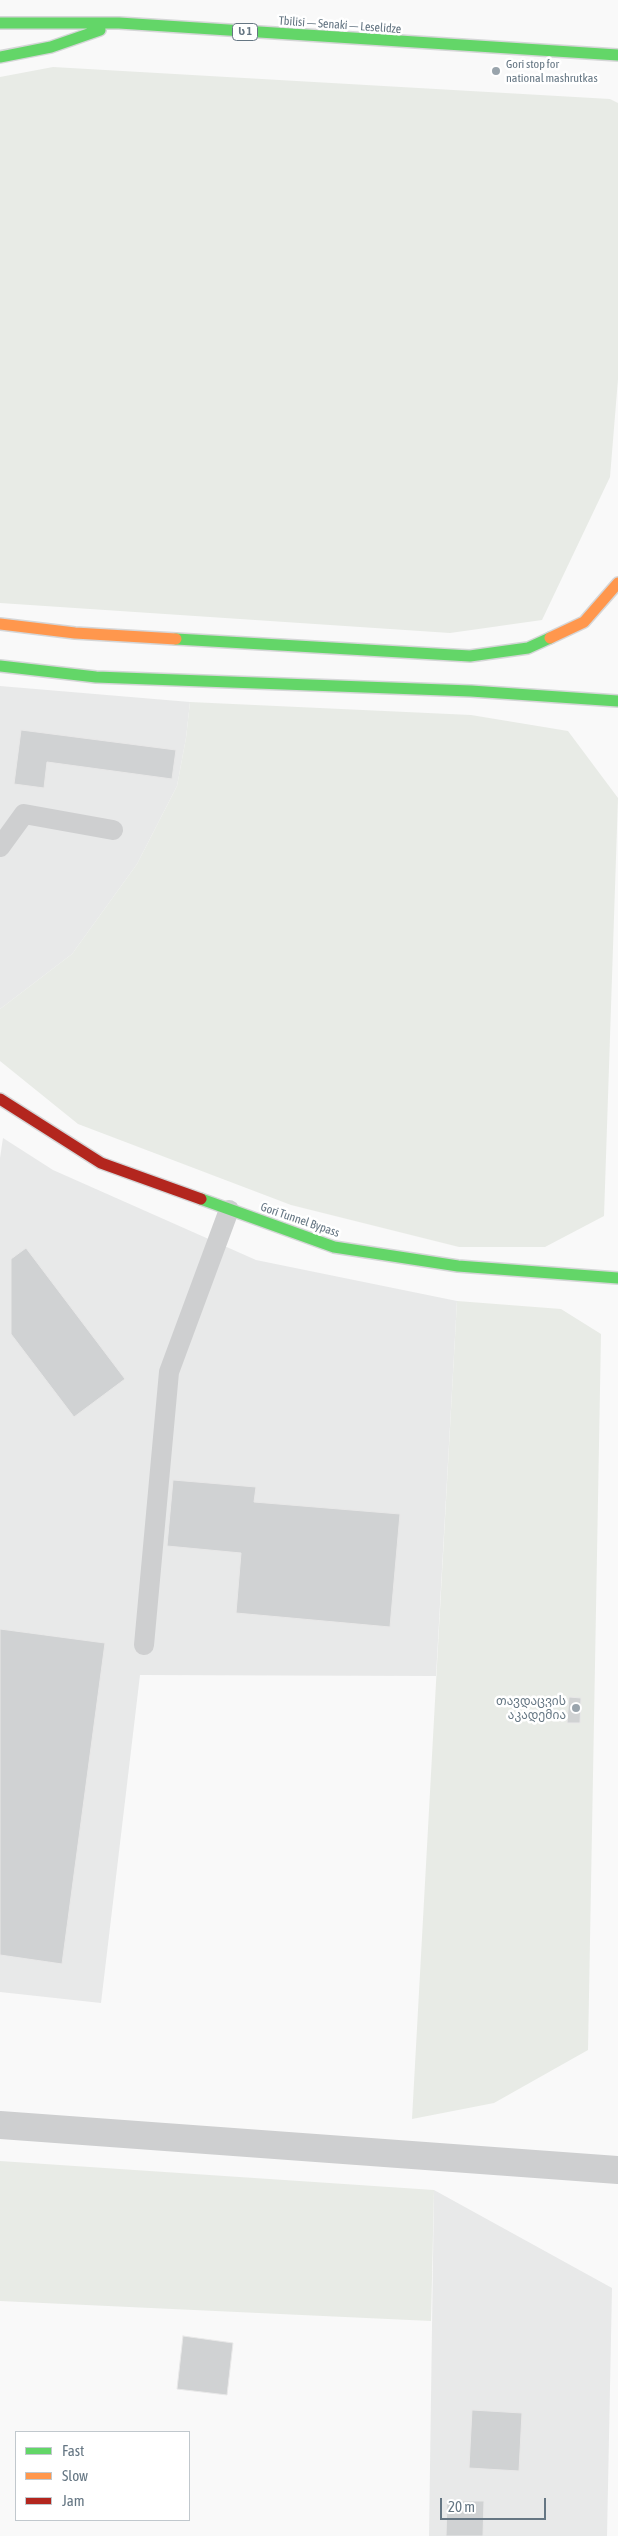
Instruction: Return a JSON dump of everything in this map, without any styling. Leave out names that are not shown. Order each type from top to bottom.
[{"type":"main road","name":"Tbilisi — Senaki — Leselidze","points":[[0,23],[119,23],[618,55]]},
{"type":"main road","points":[[0,57],[51,47],[119,23]]},
{"type":"main road","points":[[0,624],[75,633],[470,656],[528,648],[584,622],[618,582]]},
{"type":"main road","points":[[0,666],[96,677],[471,691],[618,701]]},
{"type":"main road","name":"Gori Tunnel Bypass","points":[[0,1099],[101,1163],[334,1247],[458,1266],[618,1278]]},
{"type":"street","points":[[0,2125],[618,2170]]},
{"type":"lane","points":[[0,847],[24,814],[113,830]]},
{"type":"lane","points":[[144,1645],[169,1372],[229,1210]]},
{"type":"shaded area","points":[[53,67],[610,99],[618,103],[618,379],[610,477],[542,620],[450,633],[0,603],[0,77]]},
{"type":"shaded area","points":[[0,686],[190,702],[186,738],[177,786],[137,864],[72,954],[0,1009]]},
{"type":"shaded area","points":[[190,702],[471,715],[568,731],[618,798],[604,1216],[545,1247],[459,1247],[291,1205],[78,1124],[0,1061],[0,1009],[72,954],[137,864],[177,786],[186,738]]},
{"type":"shaded area","points":[[3,1138],[53,1170],[256,1260],[457,1301],[436,1676],[140,1675],[101,2003],[0,1992],[0,1158]]},
{"type":"shaded area","points":[[457,1301],[561,1309],[601,1334],[588,2050],[494,2103],[412,2119]]},
{"type":"shaded area","points":[[0,2161],[434,2190],[431,2321],[0,2301]]},
{"type":"shaded area","points":[[434,2190],[612,2288],[607,2536],[429,2536]]},
{"type":"building","points":[[21,730],[176,750],[172,779],[47,762],[44,788],[14,784]]},
{"type":"building","points":[[26,1248],[125,1379],[74,1417],[11,1334],[11,1259]]},
{"type":"building","points":[[173,1480],[256,1487],[254,1502],[400,1514],[390,1627],[236,1613],[241,1553],[167,1546]]},
{"type":"building","points":[[0,1629],[105,1643],[62,1964],[0,1955]]},
{"type":"building","points":[[569,1697],[581,1698],[580,1723],[567,1723]]},
{"type":"building","points":[[183,2336],[233,2343],[227,2395],[177,2389]]},
{"type":"building","points":[[472,2410],[522,2413],[519,2471],[469,2468]]},
{"type":"building","points":[[447,2501],[484,2501],[483,2536],[446,2536]]},
{"type":"traffic: fast","points":[[0,23],[119,23],[618,55]]},
{"type":"traffic: fast","points":[[0,57],[51,47],[100,30]]},
{"type":"traffic: fast","points":[[176,639],[470,656],[528,648],[550,638]]},
{"type":"traffic: fast","points":[[0,666],[96,677],[471,691],[618,701]]},
{"type":"traffic: fast","points":[[201,1199],[334,1247],[458,1266],[618,1278]]},
{"type":"traffic: slow","points":[[550,638],[584,622],[618,583]]},
{"type":"traffic: slow","points":[[0,624],[75,633],[176,639]]},
{"type":"traffic: jam","points":[[0,1099],[101,1163],[201,1199]]},
{"type":"place","name":"Gori stop for national mashrutkas","points":[[496,71]]},
{"type":"place","name":"თავდაცვის აკადემია","points":[[576,1708]]}]
